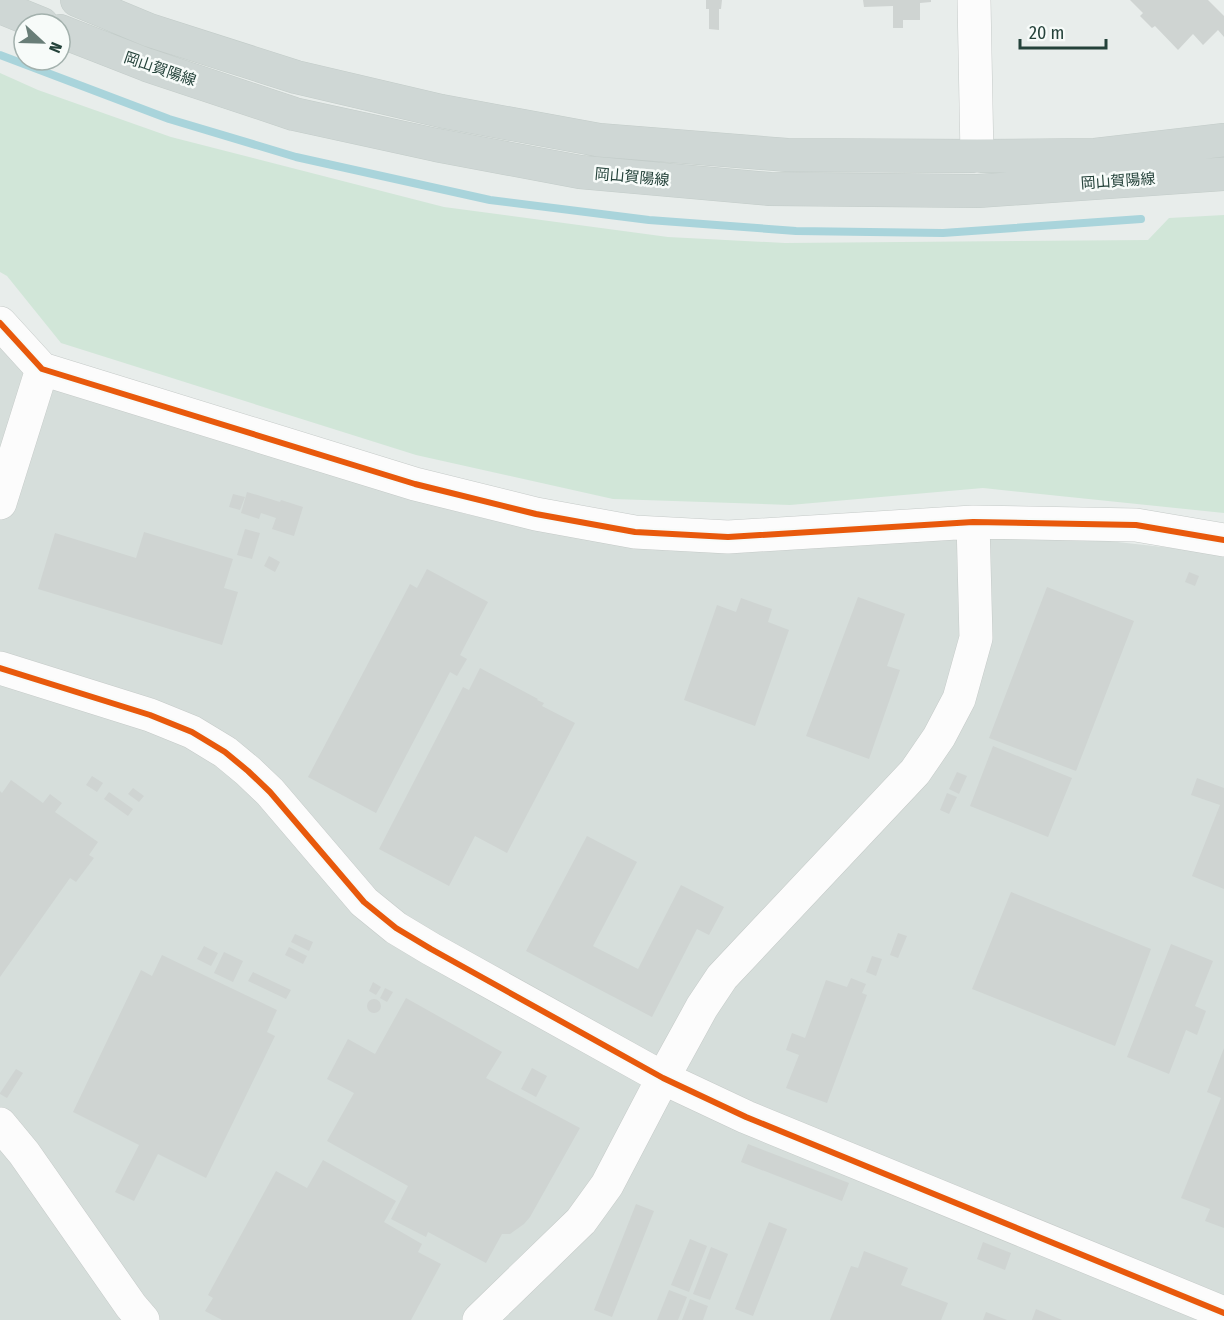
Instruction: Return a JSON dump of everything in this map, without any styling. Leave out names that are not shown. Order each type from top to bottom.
[{"type":"main road","name":"岡山賀陽線","points":[[77,0],[149,30],[296,77],[441,111],[588,138],[787,154],[977,156],[1095,155],[1224,140]]},
{"type":"main road","name":"岡山賀陽線","points":[[72,36],[147,65],[294,114],[436,145],[580,172],[770,189],[978,191],[1224,174]]},
{"type":"street","points":[[974,0],[977,156]]},
{"type":"street","points":[[0,323],[42,369],[415,484],[536,514],[635,532],[728,537],[973,522],[1136,525],[1224,540]]},
{"type":"street","points":[[0,503],[42,369]]},
{"type":"street","points":[[479,1320],[581,1221],[607,1185],[702,1007],[722,977],[915,772],[939,737],[959,699],[976,638],[973,522]]},
{"type":"street","points":[[0,668],[150,715],[192,732],[217,747],[270,792],[364,902],[396,928],[663,1078],[746,1118],[1224,1313]]},
{"type":"street","points":[[0,1124],[24,1153],[143,1320]]},
{"type":"shaded area","points":[[0,346],[62,388],[465,514],[544,531],[1054,535],[1208,552],[1224,556],[1224,1320],[0,1320]]},
{"type":"green space","points":[[0,73],[38,90],[171,137],[444,207],[668,237],[785,243],[1148,240],[1169,218],[1224,215],[1224,513],[983,488],[790,505],[613,499],[416,455],[61,343],[7,276],[0,272]]},
{"type":"building","points":[[706,0],[722,0],[721,9],[719,9],[719,30],[709,29],[709,9],[706,9]]},
{"type":"building","points":[[863,0],[931,0],[931,2],[920,3],[920,20],[903,20],[903,28],[893,28],[893,6],[864,7]]},
{"type":"building","points":[[1130,0],[1208,0],[1224,16],[1224,37],[1218,30],[1203,45],[1193,34],[1178,50],[1155,26],[1152,28],[1140,16],[1143,13]]},
{"type":"building","points":[[247,492],[303,507],[294,536],[272,529],[276,518],[261,513],[259,519],[241,513]]},
{"type":"building","points":[[233,494],[245,497],[240,510],[229,507]]},
{"type":"building","points":[[245,529],[260,533],[252,559],[237,555]]},
{"type":"building","points":[[144,532],[233,559],[224,588],[238,592],[222,645],[38,589],[55,533],[136,558]]},
{"type":"building","points":[[269,556],[280,562],[275,572],[264,566]]},
{"type":"building","points":[[427,569],[488,602],[460,655],[467,659],[457,676],[450,672],[376,813],[308,777],[410,584],[417,588]]},
{"type":"building","points":[[1189,572],[1199,576],[1195,586],[1185,582]]},
{"type":"building","points":[[1047,587],[1134,621],[1076,771],[989,738]]},
{"type":"building","points":[[858,597],[905,614],[887,666],[900,670],[869,759],[806,736]]},
{"type":"building","points":[[741,598],[772,609],[768,622],[789,630],[755,726],[684,700],[717,605],[736,612]]},
{"type":"building","points":[[480,668],[538,699],[544,703],[542,706],[575,723],[507,853],[475,836],[449,886],[379,849],[463,687],[469,690]]},
{"type":"building","points":[[993,746],[1072,778],[1048,837],[970,806]]},
{"type":"building","points":[[957,772],[967,776],[959,794],[949,789]]},
{"type":"building","points":[[92,776],[103,783],[97,792],[86,785]]},
{"type":"building","points":[[1197,778],[1224,788],[1224,889],[1192,876],[1220,805],[1191,795]]},
{"type":"building","points":[[11,780],[43,803],[50,794],[62,803],[55,812],[98,842],[89,855],[94,858],[76,882],[70,878],[0,977],[0,791],[2,793]]},
{"type":"building","points":[[133,788],[144,796],[139,802],[128,794]]},
{"type":"building","points":[[109,792],[133,809],[128,816],[104,799]]},
{"type":"building","points":[[947,793],[957,797],[949,814],[940,810]]},
{"type":"building","points":[[587,836],[637,862],[593,946],[638,969],[681,885],[724,907],[709,935],[697,929],[652,1017],[526,951]]},
{"type":"building","points":[[1011,892],[1151,949],[1115,1046],[972,989]]},
{"type":"building","points":[[898,933],[907,936],[898,958],[890,955]]},
{"type":"building","points":[[295,934],[313,942],[309,951],[291,942]]},
{"type":"building","points":[[1171,944],[1213,961],[1195,1006],[1206,1011],[1197,1035],[1186,1030],[1169,1074],[1127,1057]]},
{"type":"building","points":[[204,946],[218,953],[211,966],[197,959]]},
{"type":"building","points":[[289,947],[307,956],[303,964],[285,955]]},
{"type":"building","points":[[224,952],[243,961],[233,982],[214,973]]},
{"type":"building","points":[[162,955],[277,1010],[267,1032],[275,1036],[206,1178],[158,1154],[134,1201],[115,1192],[139,1145],[73,1112],[141,970],[152,976]]},
{"type":"building","points":[[872,956],[882,959],[876,976],[866,972]]},
{"type":"building","points":[[253,972],[291,990],[286,999],[248,981]]},
{"type":"building","points":[[851,978],[866,984],[862,993],[867,995],[827,1103],[786,1088],[799,1055],[786,1050],[792,1033],[805,1038],[826,980],[847,987]]},
{"type":"building","points":[[373,982],[381,987],[376,995],[369,991]]},
{"type":"building","points":[[385,988],[393,992],[387,1002],[380,998]]},
{"type":"building","points":[[406,998],[502,1052],[486,1078],[580,1128],[530,1217],[510,1234],[502,1234],[486,1263],[428,1232],[426,1237],[391,1219],[408,1186],[327,1141],[354,1093],[327,1079],[348,1039],[375,1054]]},
{"type":"building","points":[[374,999],[379,1001],[381,1006],[379,1011],[374,1013],[369,1011],[367,1006],[369,1001]]},
{"type":"building","points":[[1224,1048],[1224,1228],[1205,1221],[1210,1209],[1181,1198],[1221,1098],[1207,1092]]},
{"type":"building","points":[[532,1068],[547,1076],[536,1097],[521,1089]]},
{"type":"building","points":[[16,1069],[23,1073],[7,1098],[0,1093]]},
{"type":"building","points":[[748,1144],[849,1183],[842,1201],[741,1162]]},
{"type":"building","points":[[323,1160],[396,1201],[384,1222],[422,1244],[418,1252],[441,1264],[411,1320],[222,1320],[205,1311],[213,1298],[208,1295],[276,1171],[307,1188]]},
{"type":"building","points":[[636,1204],[654,1211],[612,1317],[594,1310]]},
{"type":"building","points":[[769,1222],[787,1229],[753,1316],[735,1309]]},
{"type":"building","points":[[690,1239],[707,1246],[689,1292],[671,1285]]},
{"type":"building","points":[[983,1242],[1011,1253],[1005,1270],[977,1259]]},
{"type":"building","points":[[711,1247],[728,1254],[710,1300],[693,1294]]},
{"type":"building","points":[[864,1251],[908,1268],[901,1285],[948,1303],[941,1320],[830,1320],[851,1266],[858,1268]]},
{"type":"building","points":[[669,1290],[687,1297],[678,1320],[657,1320]]},
{"type":"building","points":[[690,1299],[708,1306],[703,1320],[682,1320]]},
{"type":"building","points":[[1036,1309],[1062,1320],[1032,1320]]},
{"type":"building","points":[[986,1312],[1007,1320],[983,1320]]},
{"type":"waterway","points":[[0,55],[169,119],[296,157],[490,200],[649,220],[796,231],[943,233],[1141,219]]},
{"type":"cycle path","points":[[0,323],[42,369],[415,484],[536,514],[635,532],[728,537],[973,522],[1136,525],[1224,540]]},
{"type":"cycle path","points":[[0,668],[150,715],[192,732],[225,752],[270,792],[364,902],[396,928],[663,1078],[746,1117],[1224,1313]]}]
